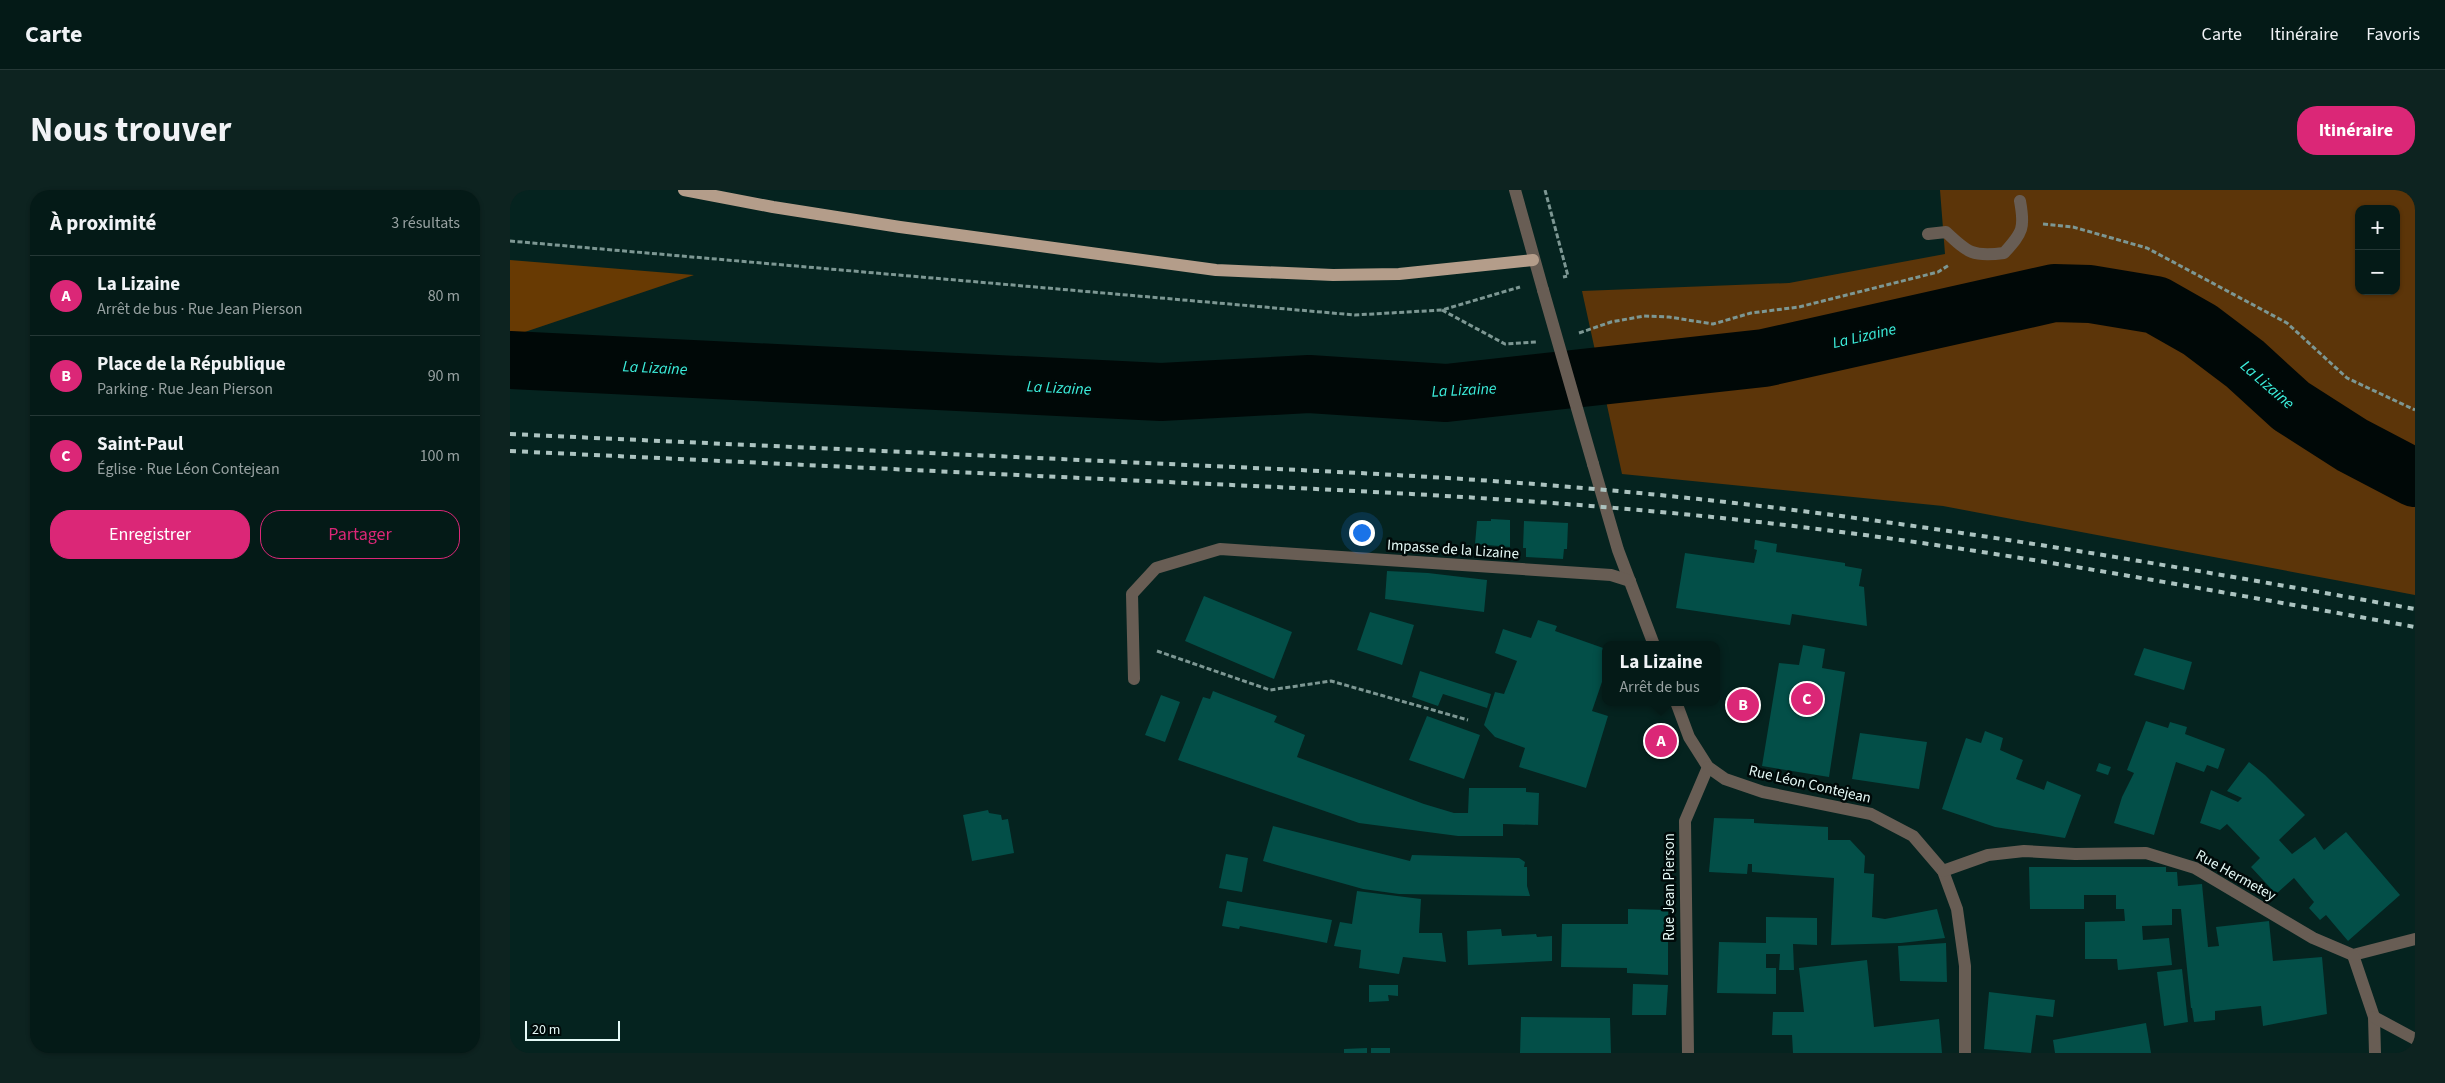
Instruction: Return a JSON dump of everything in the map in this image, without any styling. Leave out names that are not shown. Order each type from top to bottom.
[{"type":"main road","points":[[684,190],[772,207],[900,227],[1216,270],[1333,275],[1399,274],[1533,260]]},
{"type":"street","points":[[1515,190],[1533,260],[1593,464],[1630,581],[1652,641]]},
{"type":"street","points":[[1928,234],[1946,232],[1967,250],[1983,256],[2004,253],[2017,239],[2024,222],[2020,201]]},
{"type":"street","name":"Impasse de la Lizaine","points":[[1134,679],[1132,594],[1156,568],[1220,549],[1611,575],[1630,581]]},
{"type":"street","points":[[1677,706],[1689,737],[1708,767]]},
{"type":"street","name":"Rue Léon Contejean","points":[[1708,767],[1725,779],[1763,792],[1870,814],[1913,836],[1942,871],[1957,909],[1965,966],[1965,1053]]},
{"type":"street","name":"Rue Jean Pierson","points":[[1688,1053],[1685,821],[1708,767]]},
{"type":"street","name":"Rue Hermetey","points":[[1942,871],[1988,855],[2024,850],[2075,854],[2146,853],[2195,868],[2313,938],[2353,956]]},
{"type":"street","points":[[2375,1053],[2374,1017],[2353,956],[2415,939]]},
{"type":"street","points":[[2374,1017],[2415,1039]]},
{"type":"path","points":[[510,241],[1355,315],[1442,310],[1541,286],[1568,276],[1545,190]]},
{"type":"path","points":[[2024,222],[2073,227],[2147,248],[2287,323],[2347,378],[2415,410]]},
{"type":"path","points":[[1572,334],[1611,322],[1644,316],[1668,317],[1713,324],[1751,313],[1799,306],[1829,297],[1938,272],[1967,250]]},
{"type":"path","points":[[1442,310],[1505,344],[1538,342]]},
{"type":"path","points":[[1132,642],[1270,690],[1331,681],[1468,720]]},
{"type":"shaded area","points":[[1940,190],[2415,190],[2415,595],[1943,506],[1622,474],[1582,291],[1789,283],[1945,254]]},
{"type":"shaded area","points":[[510,260],[694,275],[510,337]]},
{"type":"building","points":[[1491,519],[1510,520],[1510,547],[1475,544],[1477,521],[1491,521]]},
{"type":"building","points":[[1524,521],[1568,523],[1567,549],[1564,549],[1563,559],[1526,557],[1526,548],[1523,548]]},
{"type":"building","points":[[1755,540],[1777,544],[1776,552],[1845,563],[1845,566],[1862,569],[1859,586],[1864,587],[1867,626],[1792,614],[1790,625],[1676,608],[1685,553],[1754,563],[1757,550],[1754,549]]},
{"type":"building","points":[[1387,571],[1428,573],[1487,580],[1484,612],[1385,599]]},
{"type":"building","points":[[1204,596],[1292,632],[1274,679],[1185,641]]},
{"type":"building","points":[[1370,612],[1414,625],[1402,665],[1357,650]]},
{"type":"building","points":[[1538,620],[1557,626],[1555,631],[1602,648],[1602,682],[1592,711],[1608,716],[1586,788],[1519,767],[1525,748],[1495,737],[1484,725],[1495,692],[1504,694],[1517,661],[1495,653],[1503,629],[1531,638]]},
{"type":"building","points":[[1803,645],[1825,649],[1822,668],[1845,672],[1829,777],[1762,766],[1779,663],[1799,665]]},
{"type":"building","points":[[2144,648],[2192,662],[2184,690],[2134,675]]},
{"type":"building","points":[[1420,671],[1491,694],[1487,708],[1443,694],[1438,706],[1412,697]]},
{"type":"building","points":[[1213,691],[1277,716],[1274,722],[1305,735],[1297,757],[1424,804],[1454,813],[1468,813],[1469,788],[1526,788],[1526,792],[1539,793],[1538,825],[1503,824],[1503,836],[1458,836],[1359,823],[1178,760],[1203,697],[1210,699]]},
{"type":"building","points":[[1161,695],[1180,702],[1165,742],[1145,735]]},
{"type":"building","points":[[1427,716],[1480,735],[1464,779],[1409,760]]},
{"type":"building","points":[[2146,721],[2168,728],[2170,722],[2187,727],[2185,734],[2225,749],[2218,769],[2207,765],[2204,772],[2176,762],[2154,835],[2114,823],[2122,797],[2134,773],[2127,770]]},
{"type":"building","points":[[1985,731],[2003,738],[2000,750],[2023,760],[2016,779],[2044,790],[2047,781],[2081,795],[2065,838],[1995,827],[1942,809],[1966,738],[1981,743]]},
{"type":"building","points":[[1860,733],[1927,742],[1919,789],[1852,779]]},
{"type":"building","points":[[2249,762],[2265,775],[2305,815],[2279,840],[2292,854],[2315,837],[2324,850],[2346,832],[2400,895],[2348,941],[2326,915],[2320,920],[2309,908],[2314,902],[2294,878],[2276,894],[2251,867],[2260,858],[2227,824],[2220,830],[2200,823],[2211,790],[2238,802],[2242,798],[2227,791]]},
{"type":"building","points":[[2099,763],[2111,767],[2108,775],[2096,771]]},
{"type":"building","points":[[988,810],[989,813],[1001,815],[1002,820],[1008,819],[1014,853],[972,861],[963,815]]},
{"type":"building","points":[[1714,818],[1754,819],[1754,823],[1828,827],[1828,840],[1850,840],[1865,856],[1864,873],[1874,874],[1872,917],[1885,919],[1937,909],[1945,938],[1901,943],[1831,945],[1834,878],[1752,872],[1752,864],[1748,864],[1747,874],[1709,872]]},
{"type":"building","points":[[1273,826],[1410,861],[1412,855],[1519,858],[1525,862],[1524,867],[1527,867],[1527,886],[1530,896],[1399,894],[1363,889],[1263,861]]},
{"type":"building","points":[[1226,854],[1248,858],[1242,892],[1219,888]]},
{"type":"building","points":[[2029,867],[2166,867],[2166,872],[2177,872],[2178,886],[2202,884],[2208,947],[2219,946],[2216,927],[2269,921],[2273,961],[2322,957],[2327,1014],[2263,1026],[2261,1006],[2215,1011],[2215,1020],[2194,1022],[2181,909],[2172,909],[2172,925],[2142,926],[2143,940],[2169,938],[2172,965],[2118,970],[2117,959],[2085,959],[2085,922],[2125,921],[2124,909],[2116,909],[2116,895],[2084,895],[2084,909],[2030,909]]},
{"type":"building","points":[[1357,891],[1421,899],[1419,933],[1442,933],[1446,962],[1403,957],[1399,974],[1359,968],[1361,950],[1334,946],[1340,922],[1352,924]]},
{"type":"building","points":[[1227,901],[1332,920],[1327,943],[1240,926],[1239,929],[1222,926]]},
{"type":"building","points":[[1628,909],[1668,910],[1668,975],[1627,973],[1627,968],[1561,967],[1562,924],[1628,924]]},
{"type":"building","points":[[1766,917],[1817,918],[1817,945],[1793,944],[1794,970],[1779,970],[1780,954],[1766,954],[1766,968],[1776,968],[1776,994],[1717,993],[1719,942],[1766,943]]},
{"type":"building","points":[[1501,929],[1502,936],[1536,934],[1537,937],[1552,936],[1552,961],[1468,965],[1467,931]]},
{"type":"building","points":[[1946,943],[1947,982],[1900,981],[1898,946]]},
{"type":"building","points":[[1867,960],[1874,1027],[1939,1019],[1942,1053],[1793,1053],[1792,1035],[1772,1035],[1773,1012],[1804,1012],[1799,968]]},
{"type":"building","points":[[2182,969],[2188,1022],[2164,1026],[2157,972]]},
{"type":"building","points":[[1633,984],[1668,985],[1666,1015],[1632,1015]]},
{"type":"building","points":[[1369,985],[1398,985],[1398,996],[1388,995],[1389,1001],[1369,1002]]},
{"type":"building","points":[[1989,992],[2055,1000],[2053,1017],[2036,1015],[2031,1053],[1984,1049]]},
{"type":"building","points":[[1521,1017],[1610,1018],[1611,1053],[1520,1053]]},
{"type":"building","points":[[2146,1023],[2151,1053],[2055,1053],[2053,1040]]},
{"type":"building","points":[[1367,1048],[1367,1053],[1344,1053],[1344,1049]]},
{"type":"building","points":[[1371,1048],[1390,1048],[1390,1053],[1371,1053]]},
{"type":"waterway","name":"La Lizaine","points":[[510,360],[1161,392],[1309,384],[1446,393],[1764,358],[2054,293],[2090,294],[2156,305],[2200,330],[2245,364],[2291,406],[2352,445],[2415,478]]},
{"type":"railway","points":[[510,434],[1376,474],[1606,490],[1809,512],[2012,540],[2415,609]]},
{"type":"railway","points":[[510,451],[1365,491],[1585,505],[1731,519],[1903,540],[2159,581],[2415,627]]},
{"type":"place","name":"Saint-Paul","points":[[1807,699]]},
{"type":"place","name":"Place de la République","points":[[1743,705]]},
{"type":"place","name":"La Lizaine","points":[[1661,741]]}]
